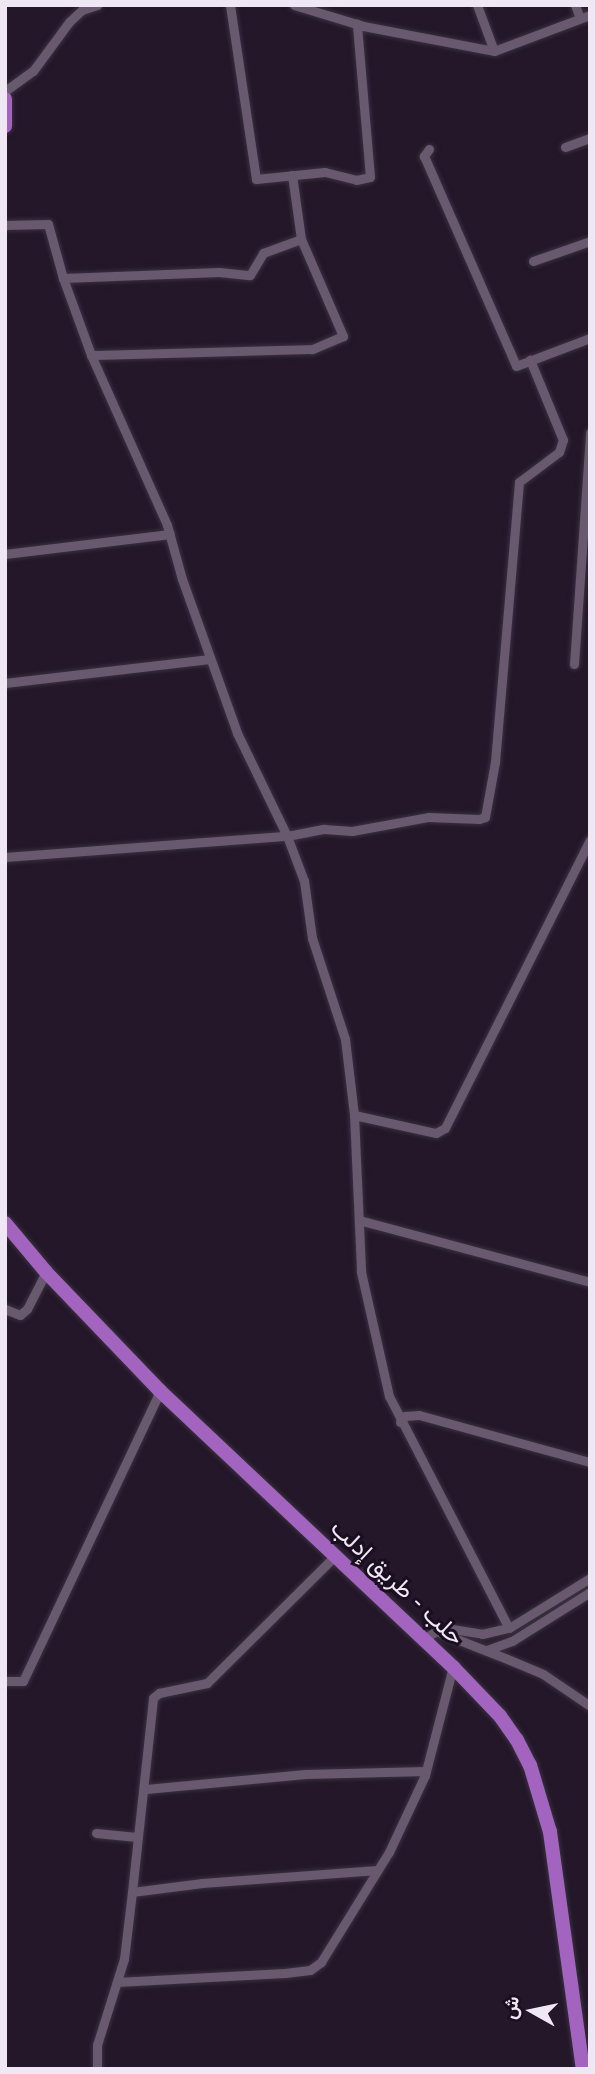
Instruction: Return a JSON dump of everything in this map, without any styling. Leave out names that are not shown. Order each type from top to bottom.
[{"type":"highway","points":[[5,99],[5,126]]},
{"type":"highway","name":"حلب - طريق إدلب","points":[[5,1223],[46,1272],[160,1391],[335,1556],[430,1635],[453,1667],[500,1716],[517,1740],[541,1797],[550,1832],[583,2069]]},
{"type":"street","points":[[5,91],[33,71],[69,22],[82,10],[97,5]]},
{"type":"street","points":[[230,5],[256,179],[325,173],[356,180],[370,177],[356,24]]},
{"type":"street","points":[[294,5],[356,24],[494,51],[585,17],[575,5]]},
{"type":"street","points":[[477,5],[494,51]]},
{"type":"street","points":[[565,147],[590,138]]},
{"type":"street","points":[[429,149],[425,156],[516,366],[590,338]]},
{"type":"street","points":[[91,355],[312,349],[343,336],[301,239],[292,174]]},
{"type":"street","points":[[5,225],[48,224],[63,278],[91,355],[170,534],[237,733],[287,836],[304,881],[312,938],[345,1039],[354,1115],[363,1284],[389,1396],[400,1422],[509,1628]]},
{"type":"street","points":[[63,278],[219,272],[250,275],[263,253],[301,239]]},
{"type":"street","points":[[533,261],[590,241]]},
{"type":"street","points":[[5,857],[287,836],[324,829],[374,828],[420,818],[485,817],[495,762],[519,482],[559,452],[563,440],[530,360]]},
{"type":"street","points":[[574,664],[590,433]]},
{"type":"street","points":[[5,554],[170,534]]},
{"type":"street","points":[[5,683],[210,659]]},
{"type":"street","points":[[354,1115],[436,1133],[445,1128],[590,840]]},
{"type":"street","points":[[359,1220],[590,1282]]},
{"type":"street","points":[[5,1309],[20,1315],[27,1309],[46,1272]]},
{"type":"street","points":[[5,1681],[23,1681],[160,1391]]},
{"type":"street","points":[[400,1422],[405,1416],[419,1415],[590,1462]]},
{"type":"street","points":[[97,2069],[97,2045],[117,1982],[129,1929],[137,1837],[146,1789],[153,1698],[159,1693],[207,1683],[335,1556]]},
{"type":"street","points":[[430,1635],[446,1628],[493,1633],[509,1628],[590,1578]]},
{"type":"street","points":[[486,1650],[512,1641],[590,1592]]},
{"type":"street","points":[[430,1635],[486,1650],[543,1674],[590,1706]]},
{"type":"street","points":[[117,1982],[310,1970],[321,1962],[378,1870],[426,1771],[453,1667]]},
{"type":"street","points":[[146,1789],[319,1773],[426,1771]]},
{"type":"street","points":[[96,1833],[137,1837]]},
{"type":"street","points":[[132,1892],[202,1883],[378,1870]]}]
